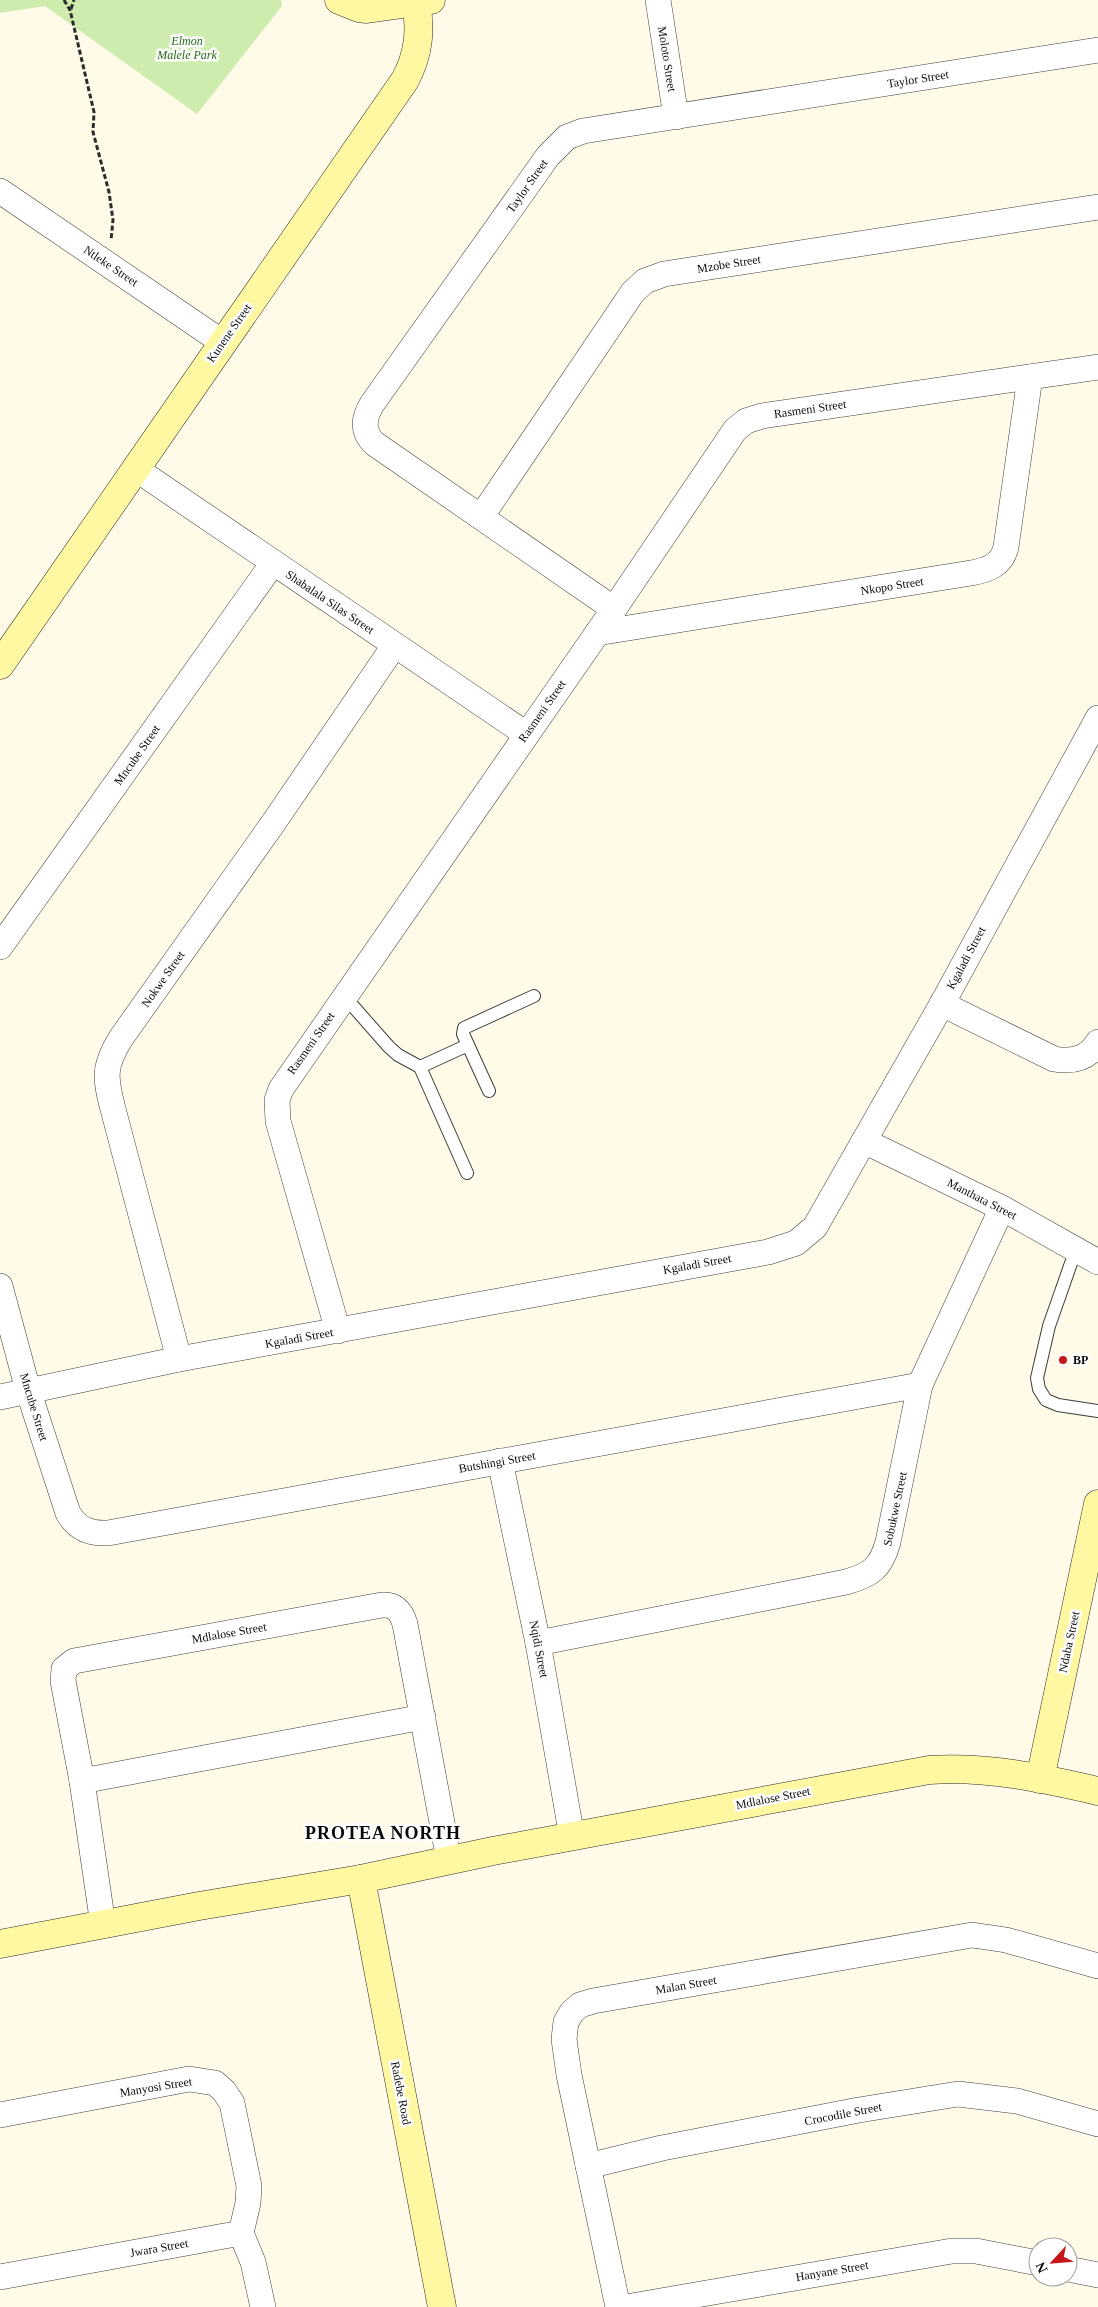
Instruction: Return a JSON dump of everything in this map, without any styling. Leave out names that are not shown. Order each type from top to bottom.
[{"type":"street","points":[[339,0],[359,8],[424,1]]},
{"type":"street","name":"Moloto Street","points":[[658,0],[676,117]]},
{"type":"street","name":"Kunene Street","points":[[0,665],[405,80],[412,67],[418,45],[419,22],[424,1]]},
{"type":"street","name":"Taylor Street","points":[[614,609],[373,442],[364,426],[367,412],[548,156],[561,142],[577,132],[1098,50]]},
{"type":"street","name":"Ntleke Street","points":[[0,191],[222,342]]},
{"type":"street","name":"Mzobe Street","points":[[481,516],[633,292],[645,281],[664,274],[1098,207]]},
{"type":"street","name":"Rasmeni Street","points":[[338,1332],[278,1121],[276,1107],[284,1083],[614,609],[730,436],[741,423],[762,416],[1098,368]]},
{"type":"street","name":"Nkopo Street","points":[[597,632],[971,573],[993,567],[1003,557],[1006,547],[1030,377]]},
{"type":"street","name":"Shabalala Silas Street","points":[[136,469],[526,734]]},
{"type":"street","name":"Mncube Street","points":[[0,948],[273,563]]},
{"type":"street","name":"Nokwe Street","points":[[179,1359],[106,1080],[108,1062],[121,1038],[279,815],[394,646]]},
{"type":"street","name":"Kgaladi Street","points":[[0,1397],[179,1359],[338,1332],[488,1302],[768,1252],[796,1243],[815,1227],[942,1004],[1098,718]]},
{"type":"street","points":[[942,1004],[1054,1059],[1075,1060],[1087,1055],[1098,1042]]},
{"type":"street","name":"Manthata Street","points":[[864,1140],[1002,1208],[1098,1262]]},
{"type":"street","name":"Sobukwe Street","points":[[538,1643],[846,1582],[869,1574],[879,1564],[886,1551],[920,1385],[1002,1208]]},
{"type":"street","name":"Mncube Street","points":[[0,1286],[28,1390],[64,1503],[76,1524]]},
{"type":"street","name":"Butshingi Street","points":[[76,1524],[90,1532],[108,1533],[920,1385]]},
{"type":"street","name":"Nqidi Street","points":[[500,1461],[538,1643],[572,1837]]},
{"type":"street","name":"Ndaba Street","points":[[1040,1779],[1098,1504]]},
{"type":"street","name":"Mdlalose Street","points":[[103,1925],[82,1781],[63,1681],[64,1669],[74,1661],[386,1604],[399,1610],[404,1619],[449,1860]]},
{"type":"street","points":[[82,1781],[423,1717]]},
{"type":"street","name":"Mdlalose Street","points":[[0,1944],[200,1906],[361,1879],[449,1860],[625,1828],[757,1800],[929,1770],[971,1768],[1098,1791]]},
{"type":"street","name":"Radebe Road","points":[[361,1879],[442,2307]]},
{"type":"street","name":"Malan Street","points":[[618,2307],[569,2075],[564,2039],[568,2018],[575,2009],[586,2003],[972,1935],[1006,1940],[1098,1966]]},
{"type":"street","name":"Manyosi Street","points":[[0,2115],[189,2079],[215,2083],[224,2090],[232,2103],[246,2163],[249,2186],[248,2203],[241,2233]]},
{"type":"street","name":"Crocodile Street","points":[[588,2166],[662,2148],[859,2110],[958,2094],[1018,2101],[1098,2124]]},
{"type":"street","points":[[241,2233],[253,2262],[263,2307]]},
{"type":"street","name":"Jwara Street","points":[[0,2277],[241,2233]]},
{"type":"street","name":"Hanyane Street","points":[[626,2307],[952,2251],[976,2251],[1028,2261]]},
{"type":"street","points":[[1078,2271],[1098,2275]]},
{"type":"lane","points":[[344,996],[389,1047],[420,1067],[467,1173]]},
{"type":"lane","points":[[489,1091],[463,1034],[464,1028],[534,996]]},
{"type":"lane","points":[[420,1067],[468,1044]]},
{"type":"lane","points":[[1076,1249],[1049,1326],[1037,1378],[1039,1390],[1046,1400],[1058,1405],[1098,1411]]},
{"type":"path","points":[[64,0],[70,10],[94,112],[93,132],[109,192],[112,220],[106,263]]},
{"type":"path","points":[[70,10],[74,0]]},
{"type":"green space","name":"Elmon Malele Park","points":[[0,0],[281,0],[282,6],[197,114],[45,6],[0,13]]},
{"type":"place","name":"BP","points":[[1063,1360]]},
{"type":"district","name":"PROTEA NORTH","points":[[383,1833]]}]
